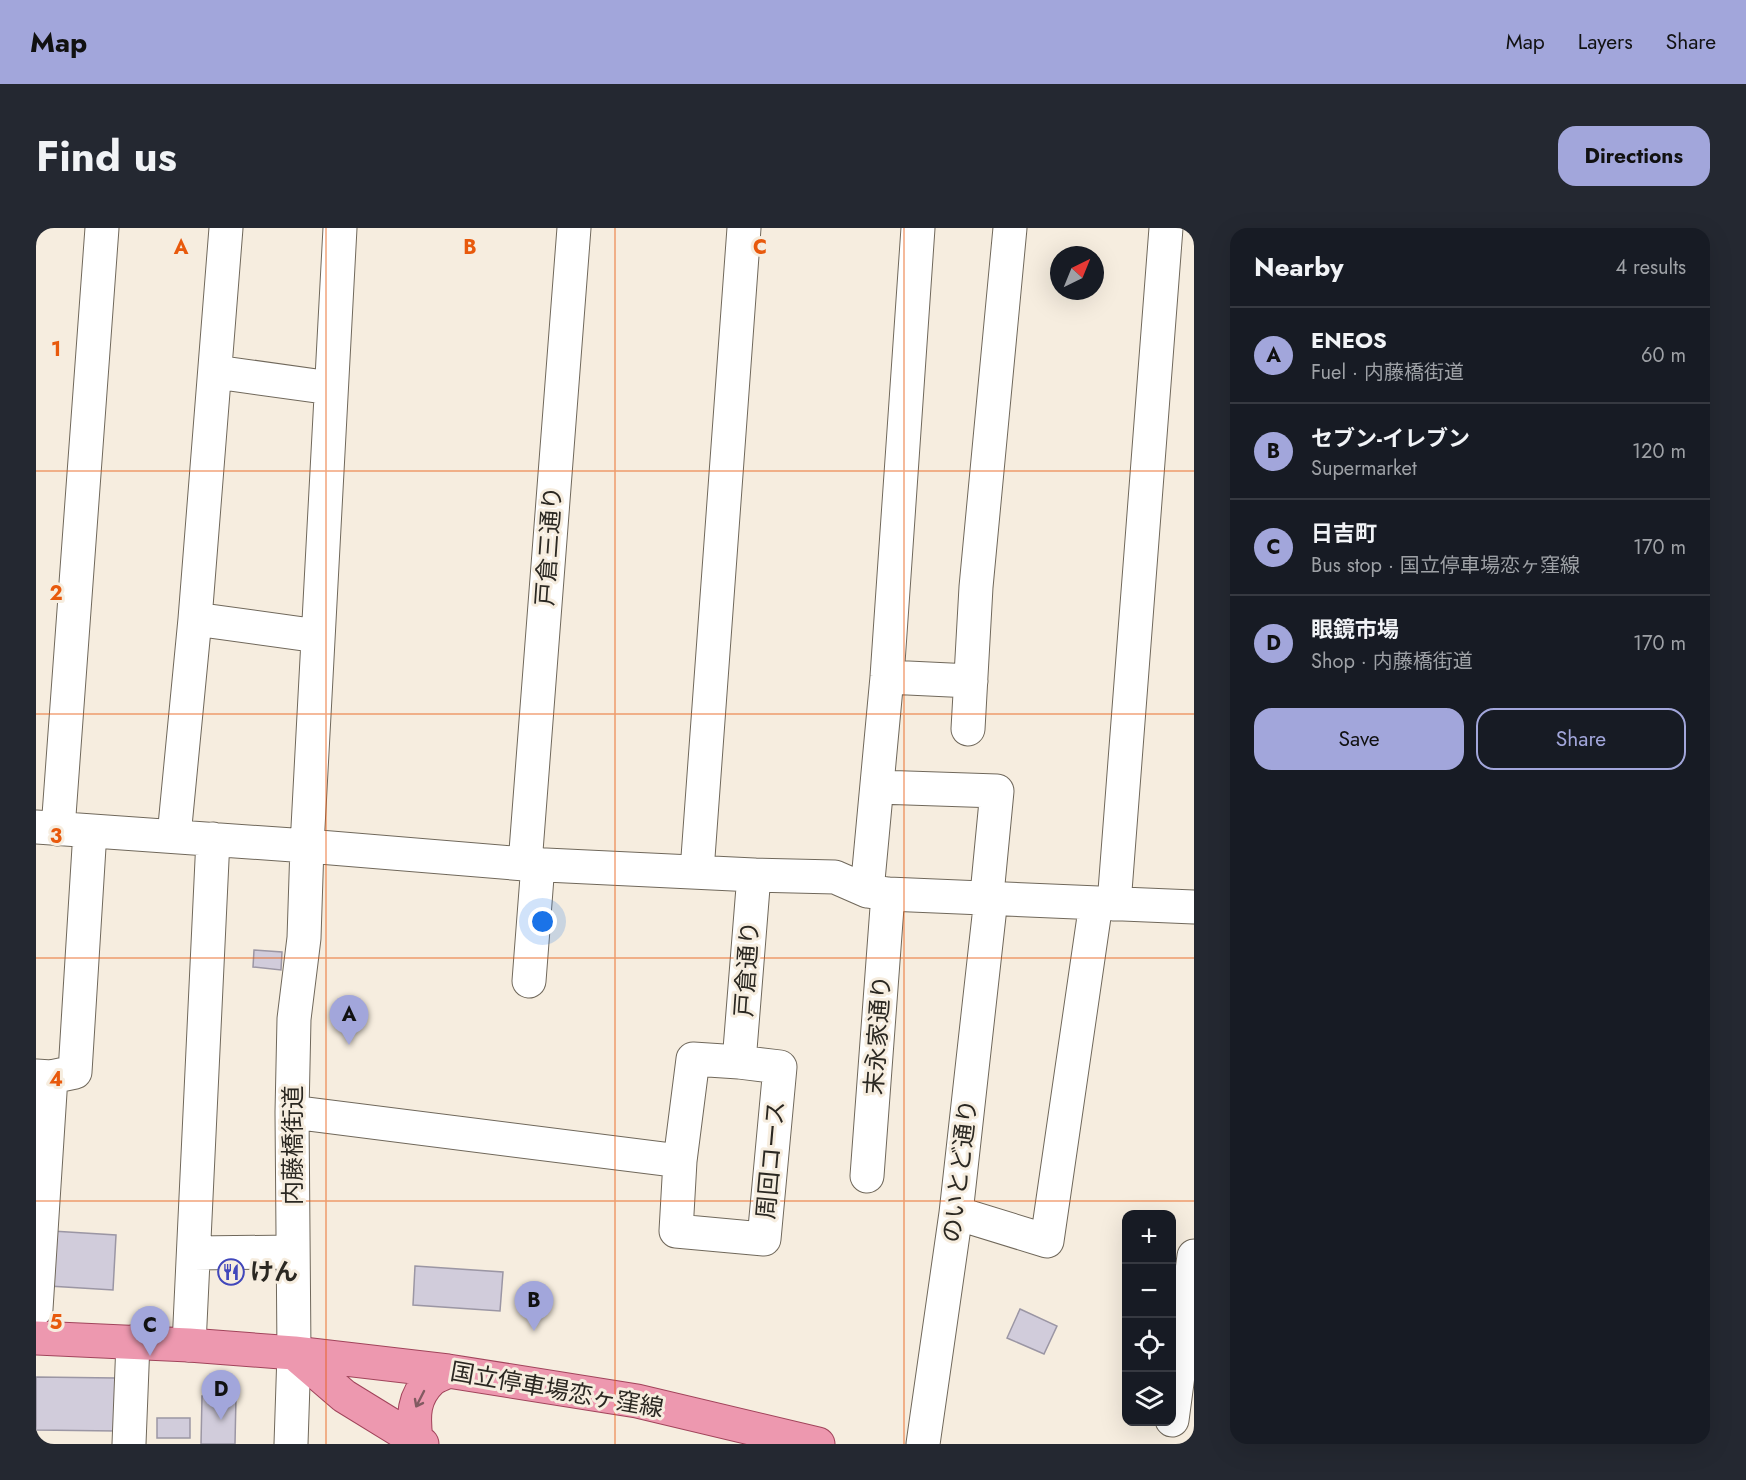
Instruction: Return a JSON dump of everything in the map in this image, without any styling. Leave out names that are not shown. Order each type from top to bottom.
[{"type":"main road","name":"国立停車場恋ヶ窪線","points":[[36,1338],[189,1345],[294,1353],[448,1371],[637,1401],[818,1444]]},
{"type":"main road","points":[[294,1353],[344,1396],[419,1441]]},
{"type":"main road","points":[[419,1441],[413,1418],[417,1400],[432,1380],[448,1371]]},
{"type":"street","points":[[102,228],[47,828],[213,838],[532,864],[835,877],[878,892],[1194,907]]},
{"type":"street","points":[[174,836],[195,619],[226,228]]},
{"type":"street","name":"内藤橋街道","points":[[291,1444],[294,1353],[292,1112],[294,1019],[304,938],[340,228]]},
{"type":"street","name":"戸倉三通り","points":[[529,981],[532,864],[574,228]]},
{"type":"street","points":[[697,871],[744,228]]},
{"type":"street","name":"末永家通り","points":[[867,1176],[878,892],[878,787],[918,228]]},
{"type":"street","points":[[968,729],[976,587],[1010,228]]},
{"type":"street","points":[[956,1213],[1047,1241],[1105,903],[1166,228]]},
{"type":"street","points":[[216,372],[331,388]]},
{"type":"street","points":[[195,619],[318,636]]},
{"type":"street","points":[[887,677],[971,681]]},
{"type":"street","name":"のいとど通り","points":[[878,787],[997,791],[988,884],[991,898],[956,1213],[923,1444]]},
{"type":"street","points":[[36,1309],[43,1076],[75,1072],[90,831]]},
{"type":"street","points":[[189,1345],[213,838]]},
{"type":"street","name":"戸倉通り","points":[[739,1062],[754,875]]},
{"type":"street","points":[[292,1112],[680,1161],[693,1059],[739,1062]]},
{"type":"street","name":"周回コース","points":[[680,1161],[676,1231],[764,1239],[780,1067],[739,1062]]},
{"type":"street","points":[[194,1253],[293,1252]]},
{"type":"street","points":[[1176,1385],[1194,1256]]},
{"type":"street","points":[[129,1444],[133,1342]]},
{"type":"street","points":[[1168,1444],[1170,1426]]},
{"type":"building","points":[[254,950],[282,952],[281,970],[253,967]]},
{"type":"building","points":[[52,1231],[116,1235],[113,1290],[49,1286]]},
{"type":"building","points":[[415,1266],[503,1272],[500,1311],[413,1305]]},
{"type":"building","points":[[1020,1309],[1057,1326],[1044,1354],[1007,1338]]},
{"type":"building","points":[[36,1377],[116,1378],[116,1431],[36,1430]]},
{"type":"building","points":[[202,1396],[236,1396],[235,1444],[201,1444]]},
{"type":"building","points":[[157,1418],[190,1418],[190,1438],[157,1438]]},
{"type":"place","name":"ENEOS","points":[[349,1045]]},
{"type":"place","name":"けん","points":[[231,1272]]},
{"type":"place","name":"セブン-イレブン","points":[[534,1331]]},
{"type":"place","name":"日吉町","points":[[150,1356]]},
{"type":"place","name":"眼鏡市場","points":[[221,1420]]}]
